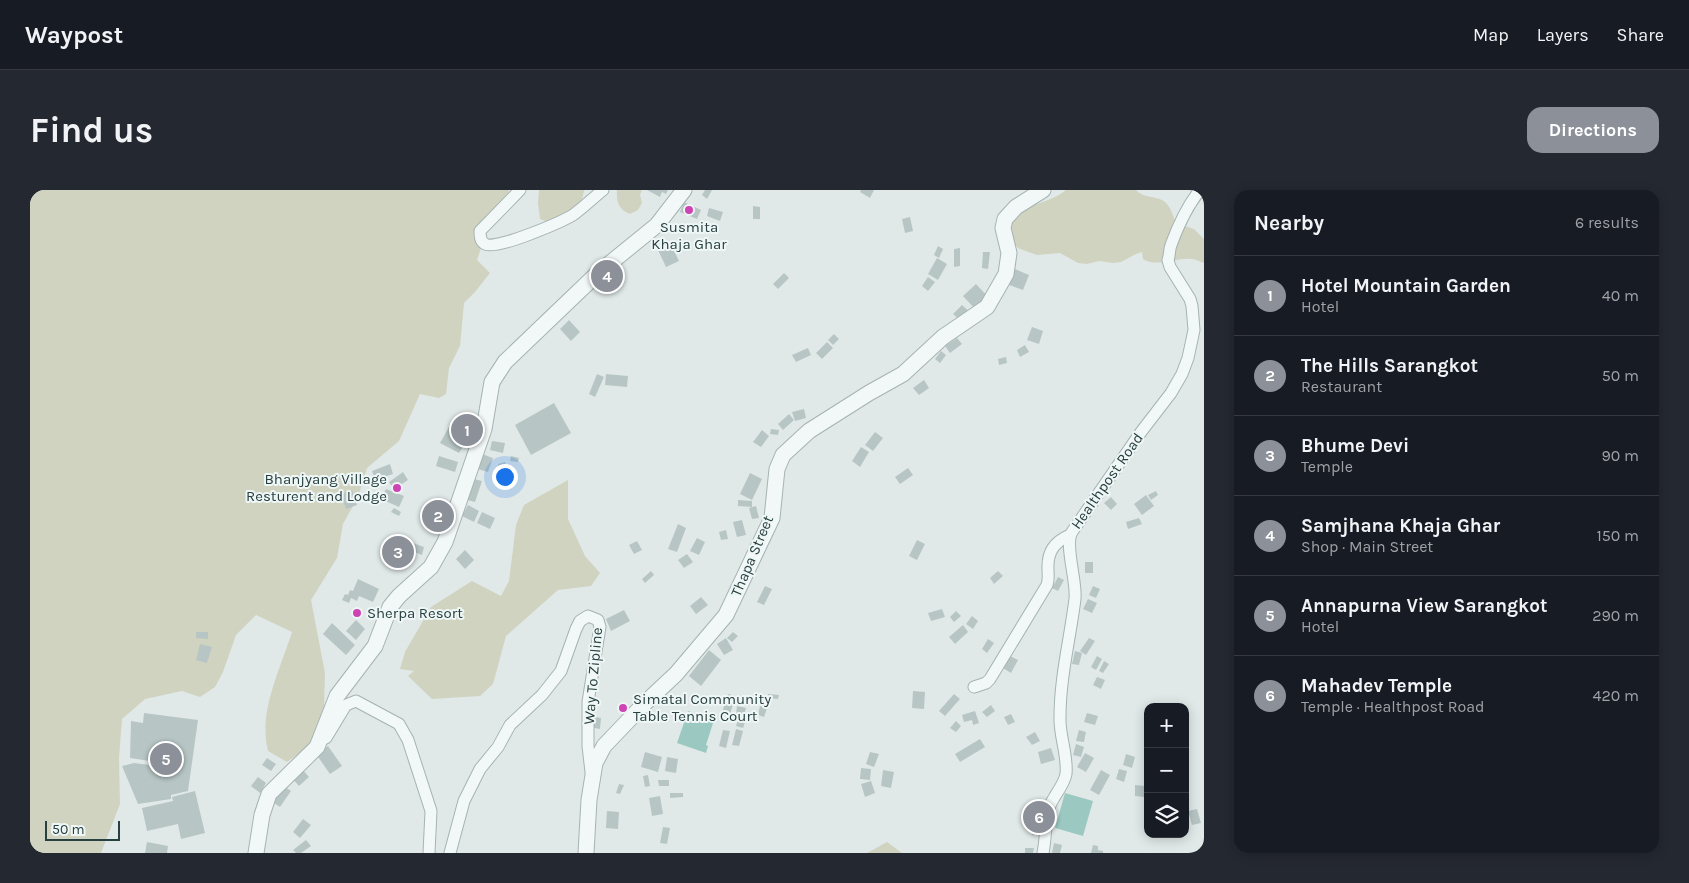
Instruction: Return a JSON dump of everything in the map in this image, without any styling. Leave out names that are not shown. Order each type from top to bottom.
[{"type":"street","points":[[520,190],[480,231],[480,237],[487,246],[531,235],[550,227],[574,214],[603,190]]},
{"type":"street","points":[[317,747],[337,696],[376,646],[390,607],[431,566],[445,542],[484,429],[492,382],[496,373],[505,362],[598,273],[657,225],[684,190]]},
{"type":"street","name":"Thapa Street","points":[[586,853],[595,763],[604,746],[676,674],[726,615],[772,518],[777,469],[783,455],[809,431],[903,374],[942,337],[987,307],[1006,274],[1008,252],[1003,228],[1005,219],[1016,207],[1043,190]]},
{"type":"street","name":"Healthpost Road","points":[[1043,853],[1049,808],[1066,773],[1060,729],[1062,674],[1075,598],[1074,575],[1068,541],[1070,535],[1141,432],[1171,393],[1182,374],[1188,358],[1194,330],[1192,306],[1190,298],[1170,267],[1168,260],[1170,247],[1200,193]]},
{"type":"street","points":[[974,688],[986,683],[990,679],[1047,585],[1049,578],[1048,555],[1054,544],[1070,535]]},
{"type":"street","name":"Way To Zipline","points":[[450,853],[464,801],[480,769],[498,747],[510,725],[542,695],[561,671],[576,629],[580,621],[588,616],[598,620],[600,627],[588,702],[588,746],[592,783]]},
{"type":"street","points":[[256,853],[262,815],[269,794],[326,738],[346,704],[356,701],[399,724],[408,740],[430,811],[429,853]]},
{"type":"shaded area","points":[[30,190],[509,190],[505,214],[486,233],[477,260],[490,273],[464,303],[460,346],[449,368],[446,394],[439,398],[420,394],[399,441],[367,468],[358,497],[343,524],[337,558],[311,600],[325,673],[324,708],[310,746],[287,762],[268,751],[266,721],[268,706],[276,676],[292,632],[256,615],[236,635],[223,672],[215,687],[200,697],[182,691],[145,699],[122,719],[119,758],[120,804],[101,853],[30,853]]},
{"type":"shaded area","points":[[539,190],[584,190],[580,204],[572,212],[548,222],[540,219]]},
{"type":"shaded area","points":[[617,190],[642,190],[640,195],[642,203],[638,210],[630,214],[623,210],[618,202]]},
{"type":"shaded area","points":[[1066,190],[1136,190],[1143,195],[1158,198],[1169,206],[1176,223],[1194,229],[1204,239],[1204,263],[1194,259],[1148,262],[1143,259],[1142,252],[1121,262],[1099,261],[1087,264],[1078,263],[1060,253],[1037,255],[1020,249],[1008,241],[1012,216],[1053,198]]},
{"type":"shaded area","points":[[568,480],[568,519],[585,556],[600,573],[591,586],[558,590],[506,636],[493,684],[480,696],[432,699],[408,676],[414,671],[400,669],[405,652],[431,607],[472,581],[501,596],[509,581],[516,525],[524,505]]},
{"type":"shaded area","points":[[688,711],[714,720],[706,745],[708,746],[706,753],[677,743]]},
{"type":"shaded area","points":[[1065,793],[1093,801],[1083,836],[1055,828]]},
{"type":"shaded area","points":[[887,842],[902,853],[867,853]]},
{"type":"building","points":[[647,190],[668,190],[666,194],[662,192],[660,197]]},
{"type":"building","points":[[705,190],[712,190],[707,199],[702,195]]},
{"type":"building","points":[[861,190],[874,190],[870,198],[860,192]]},
{"type":"building","points":[[684,202],[701,210],[697,219],[680,212]]},
{"type":"building","points":[[753,206],[760,207],[760,219],[753,219]]},
{"type":"building","points":[[709,208],[723,212],[720,221],[707,216]]},
{"type":"building","points":[[910,217],[913,231],[905,233],[902,219]]},
{"type":"building","points":[[671,244],[679,261],[666,267],[658,250]]},
{"type":"building","points":[[938,246],[943,249],[939,258],[934,255]]},
{"type":"building","points":[[960,248],[960,266],[954,267],[954,249]]},
{"type":"building","points":[[983,252],[990,252],[988,269],[982,268]]},
{"type":"building","points":[[937,258],[947,264],[938,280],[928,274]]},
{"type":"building","points":[[1010,267],[1029,275],[1023,290],[1004,283]]},
{"type":"building","points":[[609,269],[617,279],[607,288],[598,278]]},
{"type":"building","points":[[784,273],[789,278],[778,289],[773,284]]},
{"type":"building","points":[[928,277],[935,282],[928,291],[922,286]]},
{"type":"building","points":[[976,284],[989,298],[976,310],[963,296]]},
{"type":"building","points":[[962,305],[971,313],[962,322],[953,314]]},
{"type":"building","points":[[569,320],[580,332],[571,341],[560,329]]},
{"type":"building","points":[[1032,327],[1043,331],[1039,344],[1027,340]]},
{"type":"building","points":[[834,334],[839,339],[833,345],[828,340]]},
{"type":"building","points":[[957,338],[962,344],[950,353],[945,346]]},
{"type":"building","points":[[827,342],[833,348],[822,359],[816,353]]},
{"type":"building","points":[[1025,345],[1029,352],[1020,357],[1017,350]]},
{"type":"building","points":[[808,348],[811,355],[796,362],[792,355]]},
{"type":"building","points":[[941,351],[946,355],[940,363],[935,359]]},
{"type":"building","points":[[1006,357],[1007,363],[999,365],[998,359]]},
{"type":"building","points":[[597,374],[604,377],[595,397],[589,394]]},
{"type":"building","points":[[606,374],[628,376],[627,387],[605,385]]},
{"type":"building","points":[[924,380],[929,388],[919,395],[913,388]]},
{"type":"building","points":[[554,403],[571,433],[531,455],[515,425]]},
{"type":"building","points":[[804,409],[806,418],[795,421],[792,412]]},
{"type":"building","points":[[789,414],[794,420],[783,430],[778,424]]},
{"type":"building","points":[[460,417],[475,421],[471,437],[457,433]]},
{"type":"building","points":[[449,427],[457,431],[455,435],[466,442],[459,453],[440,443]]},
{"type":"building","points":[[771,429],[779,430],[778,435],[770,434]]},
{"type":"building","points":[[762,430],[769,436],[761,447],[753,442]]},
{"type":"building","points":[[875,432],[883,438],[873,451],[865,445]]},
{"type":"building","points":[[492,441],[505,443],[503,453],[490,450]]},
{"type":"building","points":[[861,447],[869,452],[860,467],[852,461]]},
{"type":"building","points":[[479,453],[493,458],[488,472],[474,468]]},
{"type":"building","points":[[439,456],[458,462],[455,472],[436,466]]},
{"type":"building","points":[[511,456],[519,458],[518,462],[510,461]]},
{"type":"building","points":[[505,462],[508,471],[501,473],[498,464]]},
{"type":"building","points":[[390,464],[393,474],[375,480],[372,471]]},
{"type":"building","points":[[908,468],[913,475],[900,484],[895,477]]},
{"type":"building","points":[[403,472],[408,480],[394,489],[389,482]]},
{"type":"building","points":[[750,473],[762,479],[752,500],[740,494]]},
{"type":"building","points":[[470,478],[482,481],[475,502],[464,499]]},
{"type":"building","points":[[386,489],[404,496],[399,507],[381,499]]},
{"type":"building","points":[[352,490],[357,505],[346,509],[341,494]]},
{"type":"building","points":[[1156,491],[1158,495],[1151,500],[1148,495]]},
{"type":"building","points":[[1146,495],[1154,506],[1142,515],[1134,504]]},
{"type":"building","points":[[1111,497],[1117,504],[1111,510],[1104,503]]},
{"type":"building","points":[[738,500],[752,501],[752,507],[738,506]]},
{"type":"building","points":[[468,505],[479,511],[474,522],[462,516]]},
{"type":"building","points":[[756,506],[759,518],[752,519],[749,508]]},
{"type":"building","points":[[394,508],[401,512],[399,516],[391,512]]},
{"type":"building","points":[[434,508],[446,512],[441,524],[429,520]]},
{"type":"building","points":[[482,512],[495,518],[490,529],[477,523]]},
{"type":"building","points":[[1139,518],[1142,524],[1128,529],[1126,522]]},
{"type":"building","points":[[742,520],[746,535],[737,537],[733,522]]},
{"type":"building","points":[[678,524],[686,528],[677,552],[668,549]]},
{"type":"building","points":[[726,530],[728,539],[721,540],[719,532]]},
{"type":"building","points":[[697,538],[705,542],[699,555],[690,551]]},
{"type":"building","points":[[917,540],[925,544],[917,560],[909,556]]},
{"type":"building","points":[[637,541],[642,550],[634,554],[629,545]]},
{"type":"building","points":[[413,543],[424,547],[422,555],[410,550]]},
{"type":"building","points":[[465,550],[474,560],[465,569],[456,559]]},
{"type":"building","points":[[687,554],[693,562],[684,568],[678,560]]},
{"type":"building","points":[[1085,562],[1093,562],[1093,573],[1085,573]]},
{"type":"building","points":[[651,571],[654,575],[645,583],[642,579]]},
{"type":"building","points":[[998,571],[1003,576],[994,584],[990,578]]},
{"type":"building","points":[[1058,577],[1064,580],[1058,591],[1052,588]]},
{"type":"building","points":[[358,579],[379,589],[373,602],[359,596],[357,601],[351,598],[349,603],[342,600],[345,594],[348,595],[350,590],[353,591]]},
{"type":"building","points":[[765,586],[772,589],[764,605],[757,602]]},
{"type":"building","points":[[1093,586],[1100,589],[1096,598],[1089,595]]},
{"type":"building","points":[[701,597],[708,605],[696,614],[690,606]]},
{"type":"building","points":[[1088,599],[1097,603],[1092,613],[1083,609]]},
{"type":"building","points":[[942,609],[945,617],[931,621],[928,613]]},
{"type":"building","points":[[624,610],[630,621],[611,631],[606,619]]},
{"type":"building","points":[[956,611],[961,616],[954,622],[950,617]]},
{"type":"building","points":[[972,616],[978,621],[973,629],[966,624]]},
{"type":"building","points":[[356,620],[365,629],[356,640],[346,631]]},
{"type":"building","points":[[332,623],[355,645],[346,655],[323,634]]},
{"type":"building","points":[[963,625],[968,632],[955,644],[949,637]]},
{"type":"building","points":[[196,632],[208,632],[208,639],[196,638]]},
{"type":"building","points":[[733,632],[738,636],[732,642],[727,638]]},
{"type":"building","points":[[726,638],[733,650],[724,655],[717,644]]},
{"type":"building","points":[[1089,638],[1095,641],[1086,655],[1080,651]]},
{"type":"building","points":[[988,639],[994,643],[987,653],[982,649]]},
{"type":"building","points":[[200,644],[212,647],[207,663],[196,660]]},
{"type":"building","points":[[709,650],[721,660],[701,686],[689,676]]},
{"type":"building","points":[[1075,651],[1082,653],[1079,665],[1072,664]]},
{"type":"building","points":[[1010,656],[1018,660],[1011,673],[1003,668]]},
{"type":"building","points":[[1097,656],[1102,659],[1096,670],[1091,667]]},
{"type":"building","points":[[1104,661],[1109,664],[1103,673],[1099,671]]},
{"type":"building","points":[[1097,677],[1105,680],[1101,689],[1093,685]]},
{"type":"building","points":[[913,691],[925,692],[924,709],[912,708]]},
{"type":"building","points":[[728,694],[735,696],[730,715],[722,713]]},
{"type":"building","points":[[768,694],[779,695],[778,699],[768,698]]},
{"type":"building","points":[[954,694],[960,699],[945,716],[939,711]]},
{"type":"building","points":[[736,695],[751,697],[749,706],[735,704]]},
{"type":"building","points":[[991,705],[995,711],[987,717],[982,712]]},
{"type":"building","points":[[737,706],[746,708],[744,715],[736,714]]},
{"type":"building","points":[[760,706],[767,708],[764,717],[758,715]]},
{"type":"building","points":[[975,711],[979,723],[973,725],[972,720],[964,722],[962,715]]},
{"type":"building","points":[[144,713],[198,720],[188,791],[171,795],[171,799],[138,804],[122,766],[134,763],[150,765],[150,761],[130,758],[131,721],[143,723]]},
{"type":"building","points":[[1087,713],[1098,716],[1095,725],[1084,722]]},
{"type":"building","points":[[1011,714],[1015,722],[1008,725],[1004,717]]},
{"type":"building","points":[[591,716],[601,718],[600,729],[589,727]]},
{"type":"building","points":[[739,717],[746,719],[743,728],[736,726]]},
{"type":"building","points":[[956,721],[961,726],[956,732],[950,728]]},
{"type":"building","points":[[736,729],[743,731],[739,746],[732,745]]},
{"type":"building","points":[[723,730],[730,731],[726,748],[719,746]]},
{"type":"building","points":[[1079,730],[1086,732],[1084,742],[1076,741]]},
{"type":"building","points":[[1035,732],[1040,741],[1032,745],[1026,737]]},
{"type":"building","points":[[980,739],[985,747],[960,762],[955,754]]},
{"type":"building","points":[[1076,744],[1084,747],[1081,757],[1073,755]]},
{"type":"building","points":[[328,746],[342,766],[330,774],[316,754]]},
{"type":"building","points":[[1051,748],[1055,760],[1041,764],[1038,752]]},
{"type":"building","points":[[645,752],[662,757],[658,772],[641,767]]},
{"type":"building","points":[[870,752],[879,754],[874,767],[866,764]]},
{"type":"building","points":[[1085,753],[1094,758],[1086,772],[1077,767]]},
{"type":"building","points":[[1126,754],[1135,757],[1132,768],[1123,765]]},
{"type":"building","points":[[667,757],[678,759],[676,773],[665,771]]},
{"type":"building","points":[[267,758],[276,764],[271,771],[262,765]]},
{"type":"building","points":[[861,768],[871,769],[870,780],[860,779]]},
{"type":"building","points":[[302,769],[309,777],[299,786],[292,778]]},
{"type":"building","points":[[1119,769],[1127,771],[1124,782],[1116,779]]},
{"type":"building","points":[[883,770],[894,772],[891,788],[881,786]]},
{"type":"building","points":[[1101,770],[1110,775],[1099,795],[1090,790]]},
{"type":"building","points":[[648,775],[650,786],[645,787],[643,776]]},
{"type":"building","points":[[258,777],[266,783],[260,793],[251,786]]},
{"type":"building","points":[[658,780],[669,780],[669,786],[659,786]]},
{"type":"building","points":[[871,781],[875,793],[865,797],[861,784]]},
{"type":"building","points":[[619,784],[624,785],[620,794],[616,793]]},
{"type":"building","points":[[282,785],[291,791],[280,807],[271,801]]},
{"type":"building","points":[[1135,785],[1144,786],[1144,797],[1135,796]]},
{"type":"building","points":[[195,791],[205,833],[181,839],[178,824],[147,831],[142,808],[173,801],[172,797]]},
{"type":"building","points":[[670,793],[683,793],[683,797],[670,798]]},
{"type":"building","points":[[660,796],[663,814],[652,816],[649,798]]},
{"type":"building","points":[[1197,809],[1201,823],[1192,825],[1189,811]]},
{"type":"building","points":[[607,811],[619,812],[618,829],[606,828]]},
{"type":"building","points":[[303,819],[311,825],[300,838],[293,832]]},
{"type":"building","points":[[1031,824],[1036,824],[1037,834],[1032,835]]},
{"type":"building","points":[[663,827],[670,828],[667,844],[660,843]]},
{"type":"building","points":[[306,840],[311,846],[301,853],[296,853],[293,850]]},
{"type":"building","points":[[147,842],[168,846],[167,853],[145,853]]},
{"type":"building","points":[[1054,843],[1062,845],[1060,853],[1052,853]]},
{"type":"building","points":[[1093,845],[1098,846],[1098,850],[1103,851],[1103,853],[1091,853]]},
{"type":"building","points":[[1025,848],[1034,848],[1033,853],[1025,853]]},
{"type":"place","name":"Susmita Khaja Ghar","points":[[689,210]]},
{"type":"place","name":"Samjhana Khaja Ghar","points":[[607,276]]},
{"type":"place","name":"Hotel Mountain Garden","points":[[467,430]]},
{"type":"place","name":"Bhanjyang Village Resturent and Lodge","points":[[397,488]]},
{"type":"place","name":"The Hills Sarangkot","points":[[438,516]]},
{"type":"place","name":"Bhume Devi","points":[[398,552]]},
{"type":"place","name":"Sherpa Resort","points":[[357,613]]},
{"type":"place","name":"Simatal Community Table Tennis Court","points":[[623,708]]},
{"type":"place","name":"Annapurna View Sarangkot","points":[[166,759]]},
{"type":"place","name":"Mahadev Temple","points":[[1039,817]]}]
